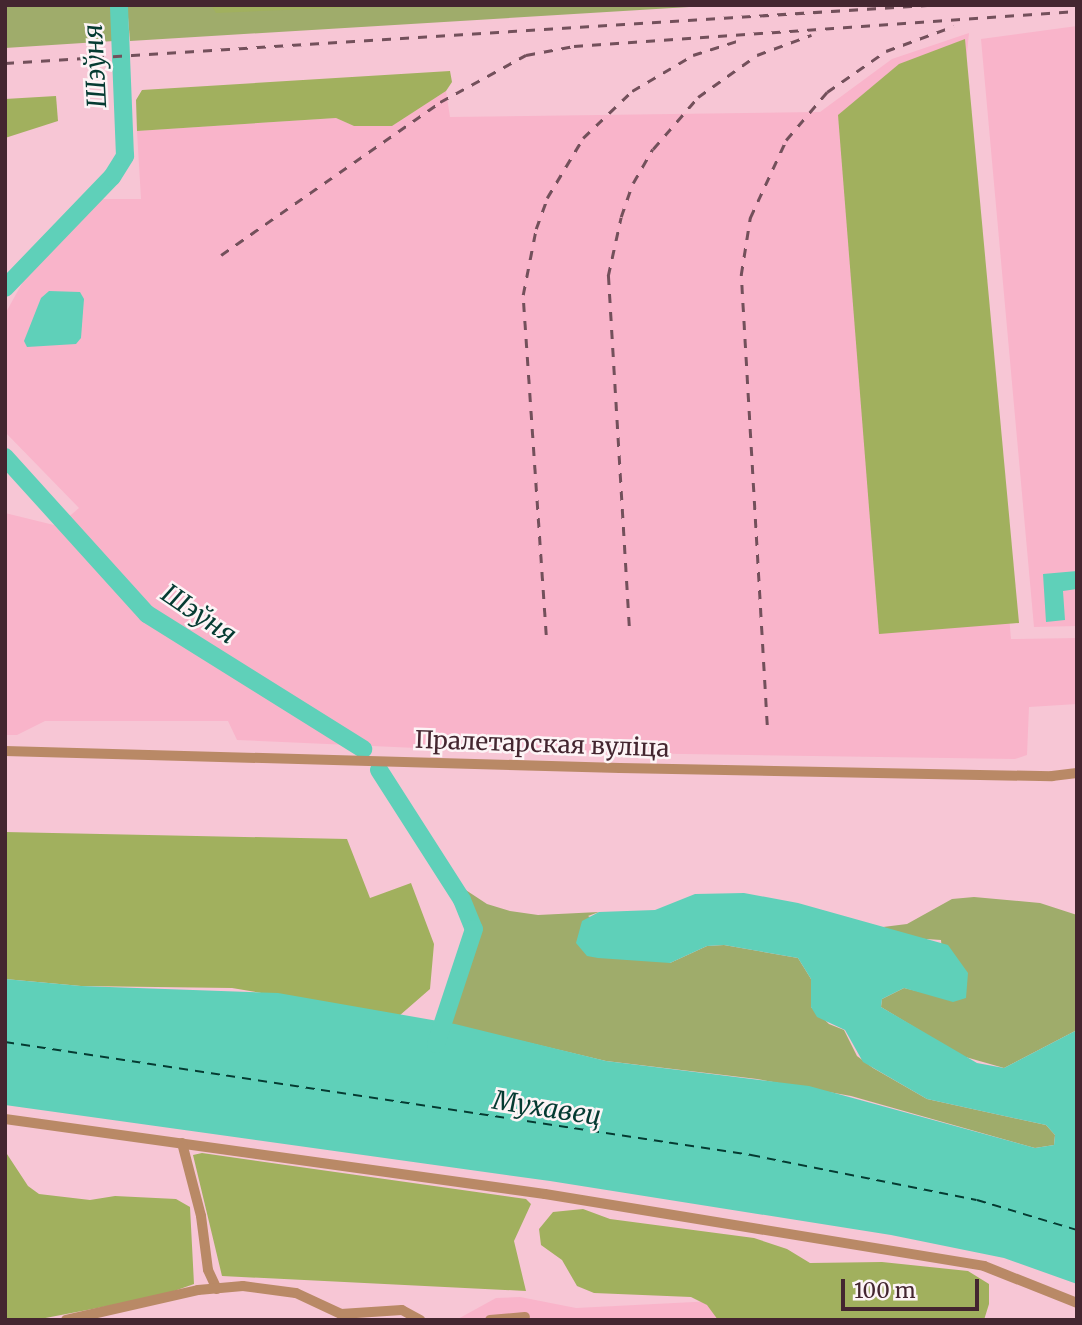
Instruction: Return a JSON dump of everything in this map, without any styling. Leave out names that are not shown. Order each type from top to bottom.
[{"type":"street","name":"Пралетарская вуліца","points":[[5,751],[633,769],[1077,773]]},
{"type":"street","points":[[5,1119],[545,1194],[984,1266],[1077,1303]]},
{"type":"street","points":[[182,1143],[201,1216],[208,1270],[217,1289]]},
{"type":"street","points":[[66,1320],[243,1286],[296,1293],[341,1314],[402,1310],[420,1320]]},
{"type":"street","points":[[490,1320],[525,1317]]},
{"type":"shaded area","points":[[5,5],[113,5],[114,41],[5,48]]},
{"type":"shaded area","points":[[127,5],[722,5],[130,41]]},
{"type":"shaded area","points":[[211,5],[401,5],[216,13]]},
{"type":"shaded area","points":[[1077,26],[1077,626],[1034,627],[981,39]]},
{"type":"shaded area","points":[[969,33],[964,82],[1011,639],[1077,638],[1077,704],[1029,707],[1027,755],[1015,759],[484,751],[237,740],[228,721],[45,721],[17,735],[5,735],[5,513],[58,526],[79,508],[5,432],[5,314],[25,278],[99,199],[141,199],[137,131],[336,118],[354,126],[392,126],[446,91],[450,117],[820,112],[892,59]]},
{"type":"shaded area","points":[[965,39],[1019,623],[879,634],[838,115],[899,64]]},
{"type":"shaded area","points":[[450,71],[452,82],[446,91],[392,126],[354,126],[336,118],[137,131],[136,100],[142,90]]},
{"type":"shaded area","points":[[56,96],[58,121],[5,138],[5,99]]},
{"type":"shaded area","points":[[5,832],[347,839],[370,898],[411,883],[434,944],[430,989],[399,1016],[232,988],[81,986],[5,979]]},
{"type":"shaded area","points":[[449,879],[487,904],[510,911],[538,915],[599,912],[588,916],[670,963],[707,946],[724,945],[798,958],[811,979],[811,1007],[829,1024],[844,1030],[857,1056],[873,1068],[927,1099],[1046,1125],[1055,1135],[1054,1145],[1035,1148],[851,1096],[757,1079],[606,1061],[442,1022],[472,945],[474,929]]},
{"type":"shaded area","points":[[974,897],[1040,903],[1077,915],[1077,1030],[1004,1068],[962,1056],[881,1007],[882,999],[904,988],[946,998],[941,940],[911,938],[883,927],[907,924],[952,899]]},
{"type":"shaded area","points":[[5,1151],[28,1186],[39,1194],[90,1200],[115,1196],[176,1199],[190,1207],[194,1284],[160,1296],[35,1320],[5,1320]]},
{"type":"shaded area","points":[[202,1153],[526,1199],[531,1204],[514,1241],[526,1291],[222,1276],[193,1155]]},
{"type":"shaded area","points":[[583,1209],[610,1219],[754,1238],[787,1249],[810,1263],[882,1262],[968,1271],[989,1284],[989,1304],[984,1320],[718,1320],[707,1305],[691,1297],[594,1293],[577,1286],[562,1260],[541,1245],[539,1229],[553,1212]]},
{"type":"shaded area","points":[[520,1297],[576,1308],[714,1301],[718,1320],[456,1320],[496,1298]]},
{"type":"water","points":[[49,291],[80,292],[84,299],[81,338],[76,344],[27,347],[24,341],[41,298]]},
{"type":"water","points":[[1077,571],[1077,589],[1063,591],[1065,620],[1046,622],[1043,574]]},
{"type":"water","name":"Мухавец","points":[[744,893],[798,903],[948,945],[968,973],[966,998],[953,1002],[904,988],[882,999],[881,1007],[977,1063],[1004,1068],[1077,1030],[1077,1284],[1004,1258],[891,1235],[550,1181],[5,1105],[5,979],[81,986],[278,993],[455,1024],[606,1061],[809,1086],[1035,1148],[1054,1145],[1055,1135],[1046,1125],[927,1099],[863,1062],[845,1030],[817,1017],[811,1007],[811,979],[798,958],[724,945],[707,946],[670,963],[587,956],[576,943],[582,921],[599,912],[655,910],[695,894]]},
{"type":"waterway","name":"Шэўня","points":[[5,288],[112,177],[125,156],[119,5]]},
{"type":"waterway","name":"Шэўня","points":[[5,457],[147,614],[363,749]]},
{"type":"waterway","name":"Шэўня","points":[[379,770],[462,900],[474,929],[436,1044]]},
{"type":"ferry route","points":[[5,1042],[751,1155],[977,1200],[1077,1230]]},
{"type":"railway","points":[[5,63],[927,5]]},
{"type":"railway","points":[[221,255],[440,102],[526,55],[574,46],[1077,11]]},
{"type":"railway","points":[[767,725],[741,275],[750,218],[786,140],[827,92],[886,51],[954,26]]},
{"type":"railway","points":[[629,626],[608,276],[621,217],[633,183],[653,149],[698,97],[757,55],[811,35]]},
{"type":"railway","points":[[546,635],[523,295],[536,229],[547,198],[583,138],[632,91],[693,55],[740,40]]}]
